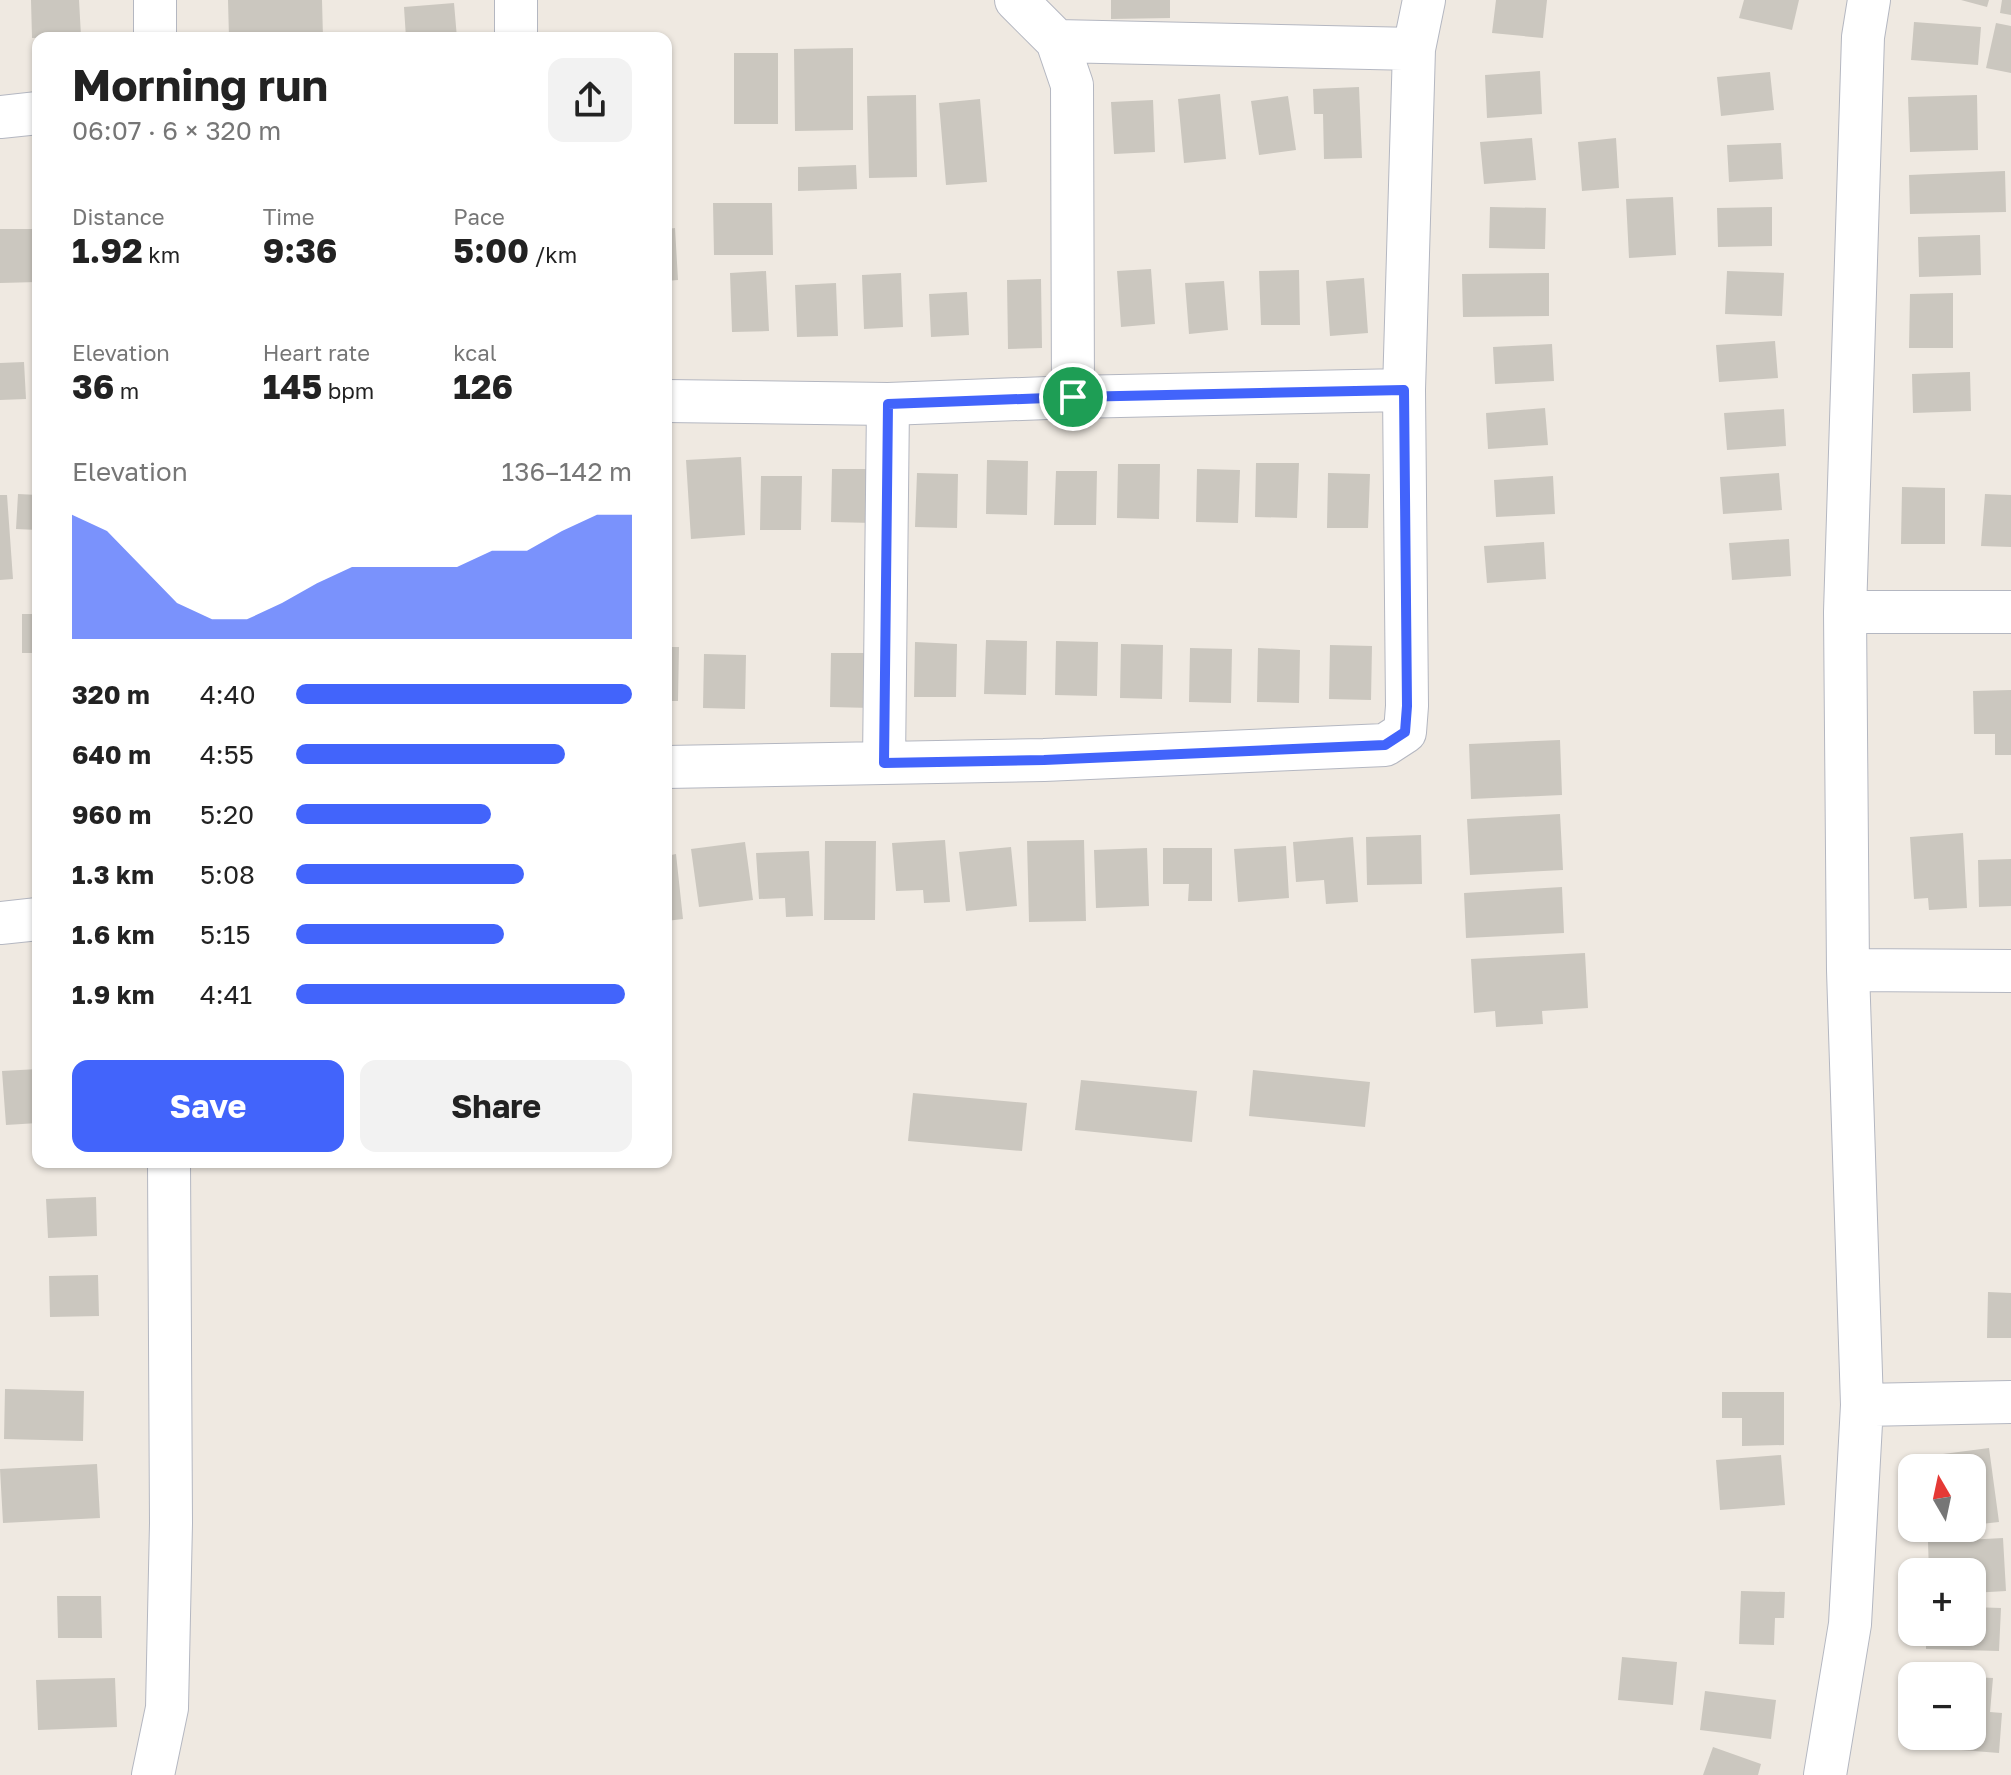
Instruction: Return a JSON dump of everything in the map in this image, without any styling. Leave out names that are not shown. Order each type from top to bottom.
[{"type":"street","points":[[155,0],[155,32]]},
{"type":"street","points":[[516,0],[516,32]]},
{"type":"street","points":[[1016,0],[1057,41],[1072,85],[1073,397]]},
{"type":"street","points":[[672,767],[1044,760],[1385,745],[1405,732],[1404,390],[1414,49],[1424,0]]},
{"type":"street","points":[[1825,1775],[1850,1624],[1862,1405],[1848,970],[1845,612],[1863,37],[1869,0]]},
{"type":"street","points":[[1057,41],[1414,49]]},
{"type":"street","points":[[0,117],[32,114]]},
{"type":"street","points":[[672,401],[888,404],[1404,390]]},
{"type":"street","points":[[884,763],[888,404]]},
{"type":"street","points":[[1845,612],[2011,612]]},
{"type":"street","points":[[0,923],[32,920]]},
{"type":"street","points":[[1848,970],[2011,971]]},
{"type":"street","points":[[153,1775],[167,1708],[168,1677],[171,1523],[169,1168]]},
{"type":"street","points":[[1862,1405],[2011,1402]]},
{"type":"building","points":[[31,0],[79,0],[81,32],[32,32],[32,38]]},
{"type":"building","points":[[228,0],[322,0],[323,32],[229,32]]},
{"type":"building","points":[[1111,0],[1170,0],[1170,18],[1111,19]]},
{"type":"building","points":[[1496,0],[1547,0],[1543,38],[1492,33]]},
{"type":"building","points":[[1744,0],[1799,0],[1792,30],[1739,18]]},
{"type":"building","points":[[1961,0],[1989,0],[1987,7]]},
{"type":"building","points":[[2002,0],[2011,0],[2011,15],[2000,13]]},
{"type":"building","points":[[454,3],[456,32],[406,32],[404,7]]},
{"type":"building","points":[[1914,22],[1981,27],[1978,65],[1911,60]]},
{"type":"building","points":[[1996,23],[2011,26],[2011,73],[1986,68]]},
{"type":"building","points":[[853,48],[853,130],[795,131],[794,49]]},
{"type":"building","points":[[734,53],[778,53],[778,124],[734,124]]},
{"type":"building","points":[[1540,71],[1542,114],[1487,118],[1485,75]]},
{"type":"building","points":[[1770,72],[1774,110],[1721,116],[1717,77]]},
{"type":"building","points":[[1359,87],[1362,158],[1324,159],[1323,114],[1314,114],[1313,89]]},
{"type":"building","points":[[1220,94],[1226,159],[1184,163],[1178,99]]},
{"type":"building","points":[[916,95],[917,177],[869,178],[867,96]]},
{"type":"building","points":[[1977,95],[1978,150],[1910,152],[1908,97]]},
{"type":"building","points":[[1288,96],[1296,150],[1259,155],[1251,101]]},
{"type":"building","points":[[980,99],[987,182],[946,185],[939,103]]},
{"type":"building","points":[[1153,100],[1155,152],[1114,154],[1111,102]]},
{"type":"building","points":[[1532,138],[1536,180],[1484,184],[1480,142]]},
{"type":"building","points":[[1616,138],[1619,188],[1582,191],[1578,142]]},
{"type":"building","points":[[1781,143],[1783,179],[1729,182],[1727,145]]},
{"type":"building","points":[[856,165],[857,189],[798,191],[798,167]]},
{"type":"building","points":[[2005,171],[2006,212],[1910,214],[1909,175]]},
{"type":"building","points":[[1673,197],[1676,255],[1629,258],[1626,199]]},
{"type":"building","points":[[713,203],[772,203],[773,255],[714,255]]},
{"type":"building","points":[[1490,207],[1546,208],[1545,249],[1489,248]]},
{"type":"building","points":[[1772,207],[1772,246],[1718,247],[1717,208]]},
{"type":"building","points":[[672,228],[675,228],[678,280],[672,280]]},
{"type":"building","points":[[0,229],[32,229],[32,282],[0,283]]},
{"type":"building","points":[[1980,235],[1981,275],[1919,277],[1918,237]]},
{"type":"building","points":[[1151,269],[1155,324],[1121,327],[1117,271]]},
{"type":"building","points":[[1299,270],[1300,325],[1261,325],[1259,271]]},
{"type":"building","points":[[766,271],[769,331],[732,332],[730,273]]},
{"type":"building","points":[[1727,271],[1784,273],[1782,316],[1725,314]]},
{"type":"building","points":[[901,273],[903,327],[864,329],[862,275]]},
{"type":"building","points":[[1549,273],[1549,316],[1463,317],[1462,274]]},
{"type":"building","points":[[1364,278],[1368,333],[1330,336],[1326,281]]},
{"type":"building","points":[[1041,279],[1042,348],[1008,349],[1007,280]]},
{"type":"building","points":[[1224,281],[1228,330],[1189,334],[1185,283]]},
{"type":"building","points":[[836,283],[838,336],[797,337],[795,285]]},
{"type":"building","points":[[967,292],[969,335],[931,337],[929,294]]},
{"type":"building","points":[[1953,293],[1953,348],[1909,348],[1910,294]]},
{"type":"building","points":[[1775,341],[1778,378],[1719,382],[1716,345]]},
{"type":"building","points":[[1552,344],[1554,381],[1495,384],[1493,347]]},
{"type":"building","points":[[24,362],[26,399],[0,400],[0,363]]},
{"type":"building","points":[[1970,372],[1971,411],[1913,413],[1912,374]]},
{"type":"building","points":[[1545,408],[1548,445],[1488,449],[1486,413]]},
{"type":"building","points":[[1784,409],[1786,446],[1727,450],[1724,413]]},
{"type":"building","points":[[741,457],[745,535],[691,539],[686,460]]},
{"type":"building","points":[[987,460],[1028,461],[1027,515],[986,514]]},
{"type":"building","points":[[1256,463],[1299,463],[1297,518],[1255,517]]},
{"type":"building","points":[[1118,464],[1160,464],[1159,519],[1117,518]]},
{"type":"building","points":[[832,469],[874,469],[873,523],[831,522]]},
{"type":"building","points":[[1197,469],[1240,470],[1238,523],[1196,522]]},
{"type":"building","points":[[1056,471],[1097,471],[1096,525],[1054,525]]},
{"type":"building","points":[[917,473],[958,474],[957,528],[915,527]]},
{"type":"building","points":[[1328,473],[1370,474],[1368,528],[1327,528]]},
{"type":"building","points":[[1779,473],[1782,510],[1723,514],[1720,477]]},
{"type":"building","points":[[761,476],[802,476],[801,530],[760,530]]},
{"type":"building","points":[[1553,476],[1555,514],[1496,517],[1494,480]]},
{"type":"building","points":[[1902,487],[1945,488],[1945,544],[1901,544]]},
{"type":"building","points":[[18,494],[32,495],[32,530],[16,529]]},
{"type":"building","points":[[1985,494],[2011,495],[2011,547],[1981,546]]},
{"type":"building","points":[[0,495],[7,495],[13,579],[0,580]]},
{"type":"building","points":[[1789,539],[1791,576],[1732,580],[1729,543]]},
{"type":"building","points":[[1544,542],[1546,579],[1487,583],[1484,546]]},
{"type":"building","points":[[22,614],[32,614],[32,653],[22,653]]},
{"type":"building","points":[[986,640],[1027,641],[1026,695],[984,694]]},
{"type":"building","points":[[1056,641],[1098,642],[1097,696],[1055,695]]},
{"type":"building","points":[[915,642],[957,644],[956,697],[914,697]]},
{"type":"building","points":[[1121,644],[1163,645],[1162,699],[1120,698]]},
{"type":"building","points":[[1330,645],[1372,646],[1371,700],[1329,699]]},
{"type":"building","points":[[672,647],[679,647],[678,701],[672,701]]},
{"type":"building","points":[[1190,648],[1232,649],[1231,703],[1189,702]]},
{"type":"building","points":[[1258,648],[1300,650],[1299,703],[1257,702]]},
{"type":"building","points":[[831,653],[873,653],[872,708],[830,707]]},
{"type":"building","points":[[704,654],[746,655],[745,709],[703,708]]},
{"type":"building","points":[[2011,690],[2011,755],[1995,755],[1995,734],[1974,734],[1973,691]]},
{"type":"building","points":[[1560,740],[1562,795],[1471,799],[1469,744]]},
{"type":"building","points":[[1560,814],[1563,870],[1470,875],[1467,819]]},
{"type":"building","points":[[1963,833],[1967,908],[1929,910],[1928,898],[1914,899],[1910,837]]},
{"type":"building","points":[[1421,835],[1422,884],[1367,885],[1366,837]]},
{"type":"building","points":[[1353,837],[1358,902],[1326,904],[1324,880],[1296,882],[1293,842]]},
{"type":"building","points":[[945,840],[950,902],[924,903],[923,890],[896,891],[892,843]]},
{"type":"building","points":[[1084,840],[1086,921],[1029,922],[1027,841]]},
{"type":"building","points":[[825,841],[876,841],[875,920],[824,920]]},
{"type":"building","points":[[745,842],[753,900],[699,907],[691,849]]},
{"type":"building","points":[[1286,846],[1289,898],[1238,902],[1234,849]]},
{"type":"building","points":[[1011,847],[1017,906],[966,911],[959,852]]},
{"type":"building","points":[[1147,848],[1149,906],[1096,908],[1094,850]]},
{"type":"building","points":[[1163,848],[1212,848],[1212,901],[1188,901],[1189,884],[1163,884]]},
{"type":"building","points":[[809,851],[813,916],[786,917],[785,898],[759,899],[756,853]]},
{"type":"building","points":[[676,854],[683,919],[672,920],[672,855]]},
{"type":"building","points":[[2011,859],[2011,906],[1979,907],[1978,860]]},
{"type":"building","points":[[1562,887],[1564,933],[1466,938],[1464,893]]},
{"type":"building","points":[[1585,953],[1588,1008],[1542,1011],[1543,1024],[1496,1027],[1495,1011],[1474,1013],[1471,959]]},
{"type":"building","points":[[32,1069],[32,1123],[6,1125],[2,1071]]},
{"type":"building","points":[[1253,1070],[1370,1082],[1365,1127],[1249,1116]]},
{"type":"building","points":[[1081,1080],[1197,1091],[1192,1142],[1075,1130]]},
{"type":"building","points":[[913,1093],[1027,1103],[1022,1151],[908,1141]]},
{"type":"building","points":[[96,1197],[97,1236],[48,1238],[46,1199]]},
{"type":"building","points":[[98,1275],[99,1316],[50,1317],[49,1276]]},
{"type":"building","points":[[1988,1292],[2011,1293],[2011,1338],[1987,1338]]},
{"type":"building","points":[[5,1389],[84,1391],[83,1441],[4,1439]]},
{"type":"building","points":[[1722,1392],[1784,1392],[1784,1445],[1742,1446],[1742,1418],[1722,1418]]},
{"type":"building","points":[[1989,1448],[1999,1522],[1986,1523],[1986,1454],[1943,1454]]},
{"type":"building","points":[[1781,1455],[1785,1505],[1720,1510],[1716,1460]]},
{"type":"building","points":[[97,1464],[100,1518],[3,1523],[0,1469]]},
{"type":"building","points":[[2003,1538],[2006,1591],[1986,1592],[1986,1558],[1929,1558],[1928,1542],[1986,1542],[1986,1539]]},
{"type":"building","points":[[1741,1591],[1785,1592],[1784,1618],[1775,1618],[1774,1645],[1739,1644]]},
{"type":"building","points":[[57,1596],[101,1596],[102,1638],[58,1638]]},
{"type":"building","points":[[1986,1607],[2001,1608],[1999,1651],[1926,1649],[1926,1646],[1986,1646]]},
{"type":"building","points":[[1622,1657],[1677,1662],[1673,1705],[1618,1700]]},
{"type":"building","points":[[115,1678],[117,1727],[38,1730],[36,1680]]},
{"type":"building","points":[[1986,1678],[1993,1678],[1990,1712],[2002,1713],[1999,1753],[1961,1750],[1986,1750]]},
{"type":"building","points":[[1705,1691],[1776,1700],[1771,1739],[1700,1730]]},
{"type":"building","points":[[1713,1747],[1761,1764],[1758,1775],[1703,1775]]},
{"type":"route","points":[[1404,390],[1405,732],[1385,745],[1044,760],[884,763],[888,404],[1073,397],[1404,390]]}]
